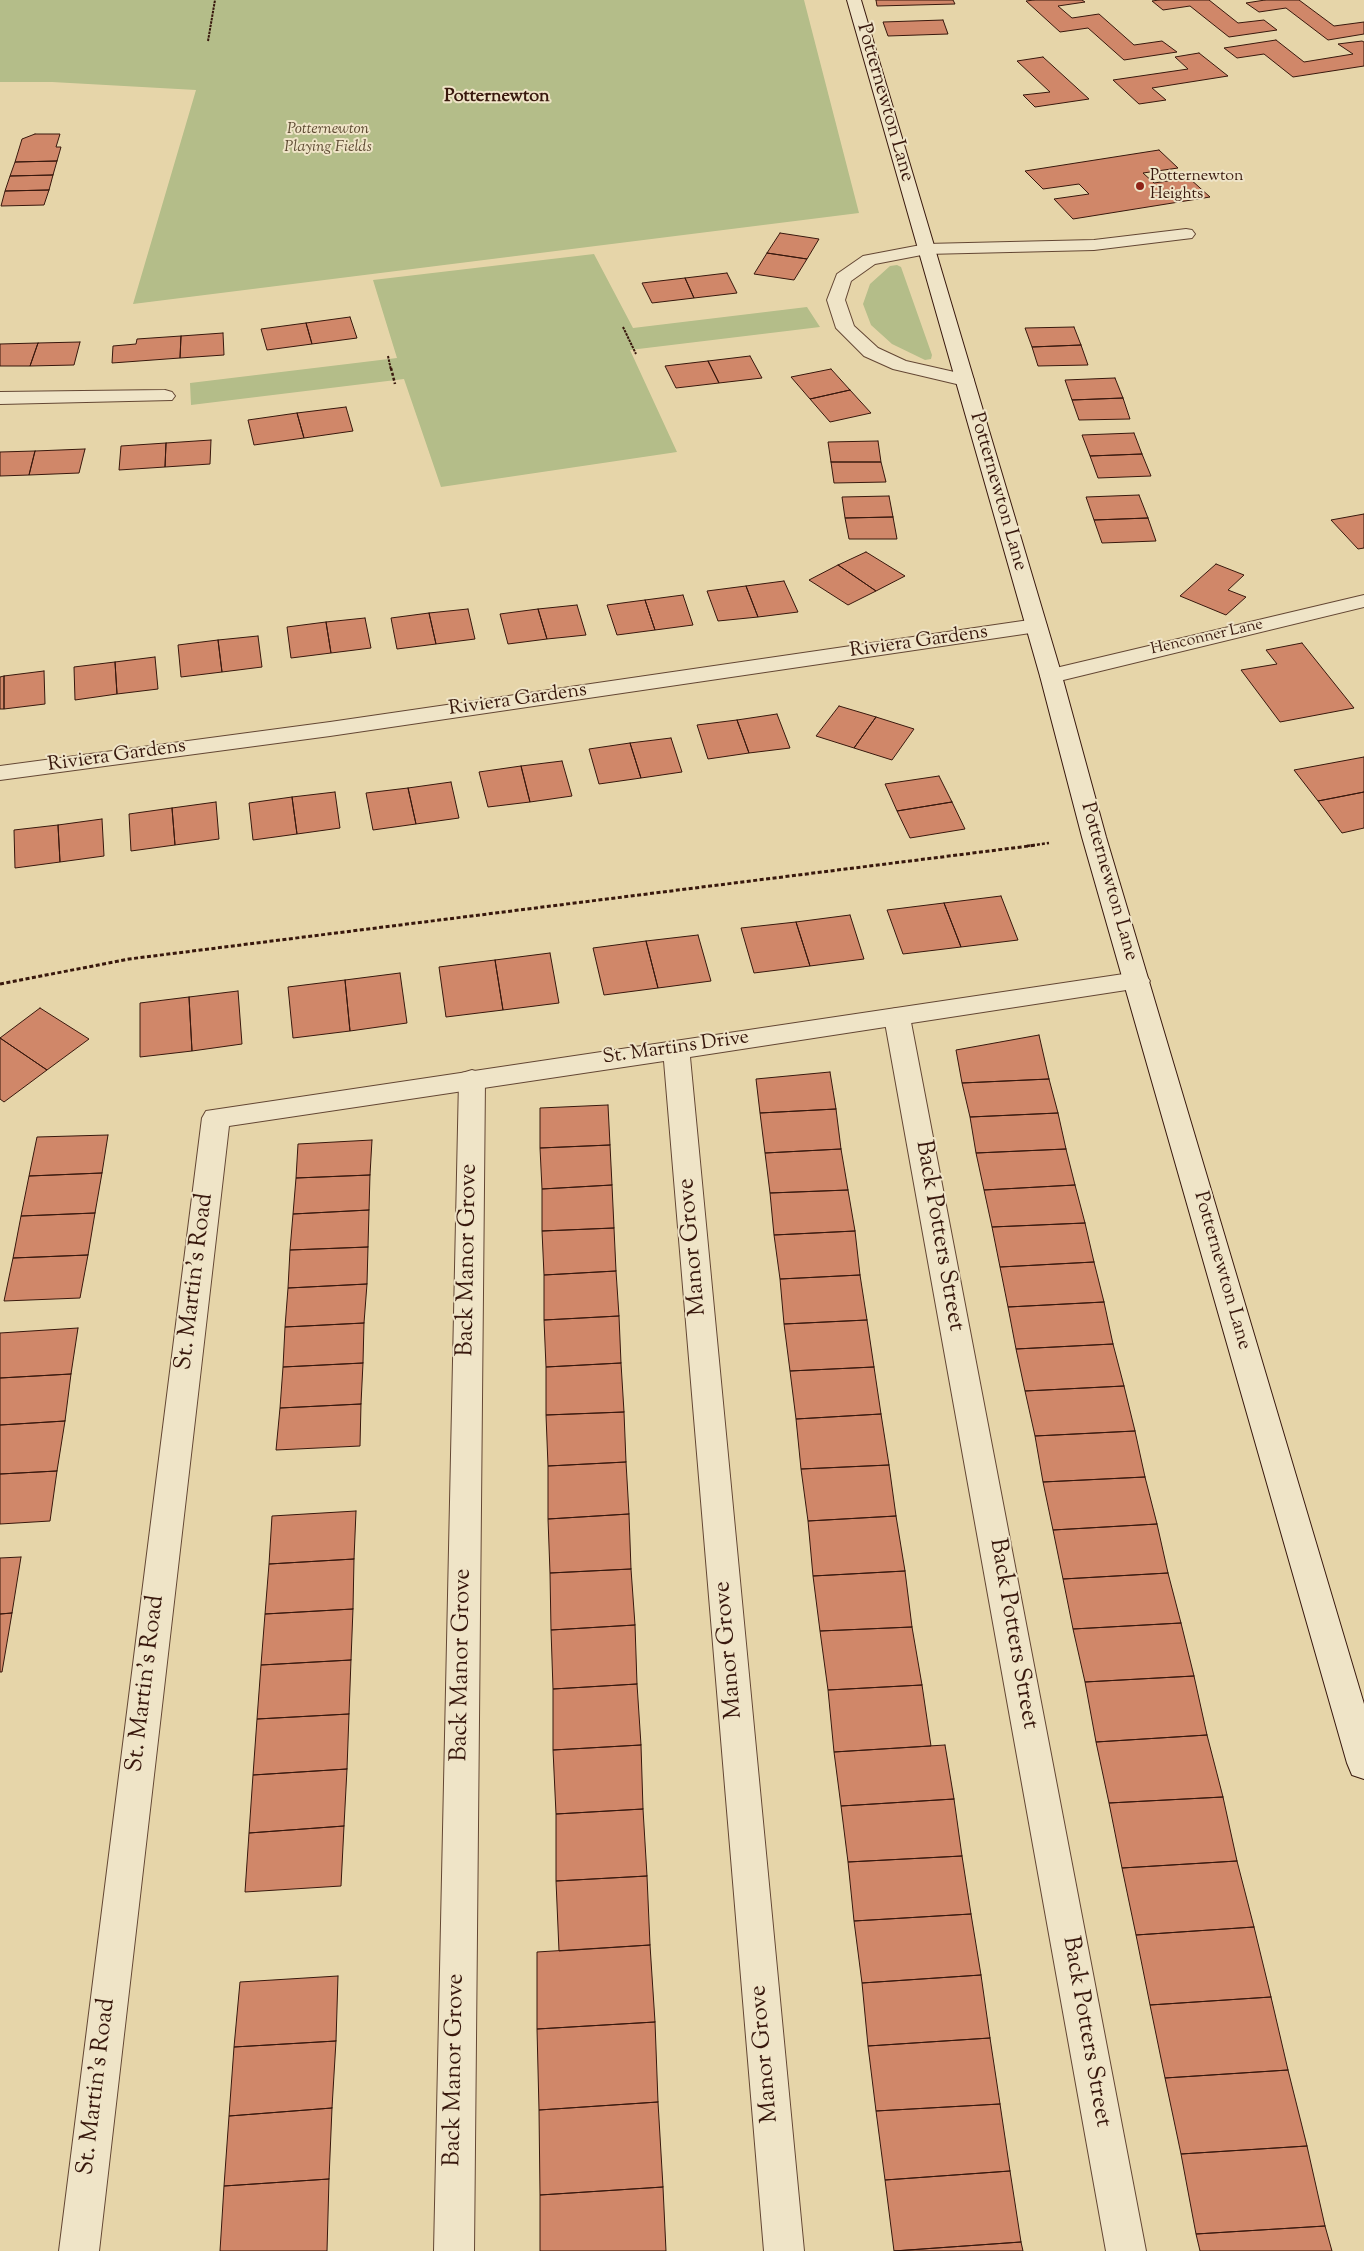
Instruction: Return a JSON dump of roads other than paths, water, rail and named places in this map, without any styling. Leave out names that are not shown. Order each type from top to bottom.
[{"type":"street","name":"Potternewton Lane","points":[[854,0],[1051,676],[1094,837],[1364,1763]]},
{"type":"street","points":[[965,380],[900,365],[871,352],[845,328],[836,300],[843,278],[868,260],[926,249],[1094,245],[1186,234]]},
{"type":"street","points":[[0,398],[165,396]]},
{"type":"street","name":"Henconner Lane","points":[[1051,676],[1359,608]]},
{"type":"street","name":"Riviera Gardens","points":[[0,773],[330,729],[1036,626]]},
{"type":"street","name":"St. Martins Drive","points":[[216,1118],[1137,981]]},
{"type":"street","name":"Back Potters Street","points":[[897,1017],[1126,2251]]},
{"type":"street","name":"Manor Grove","points":[[676,1049],[784,2251]]},
{"type":"street","name":"Back Manor Grove","points":[[454,2251],[472,1080]]},
{"type":"street","name":"St. Martin's Road","points":[[79,2251],[216,1118]]},
{"type":"place","name":"Potternewton Heights","points":[[1140,186]]},
{"type":"district","name":"Potternewton","points":[[497,98]]},
{"type":"park label","name":"Potternewton Playing Fields","points":[[328,139]]}]
